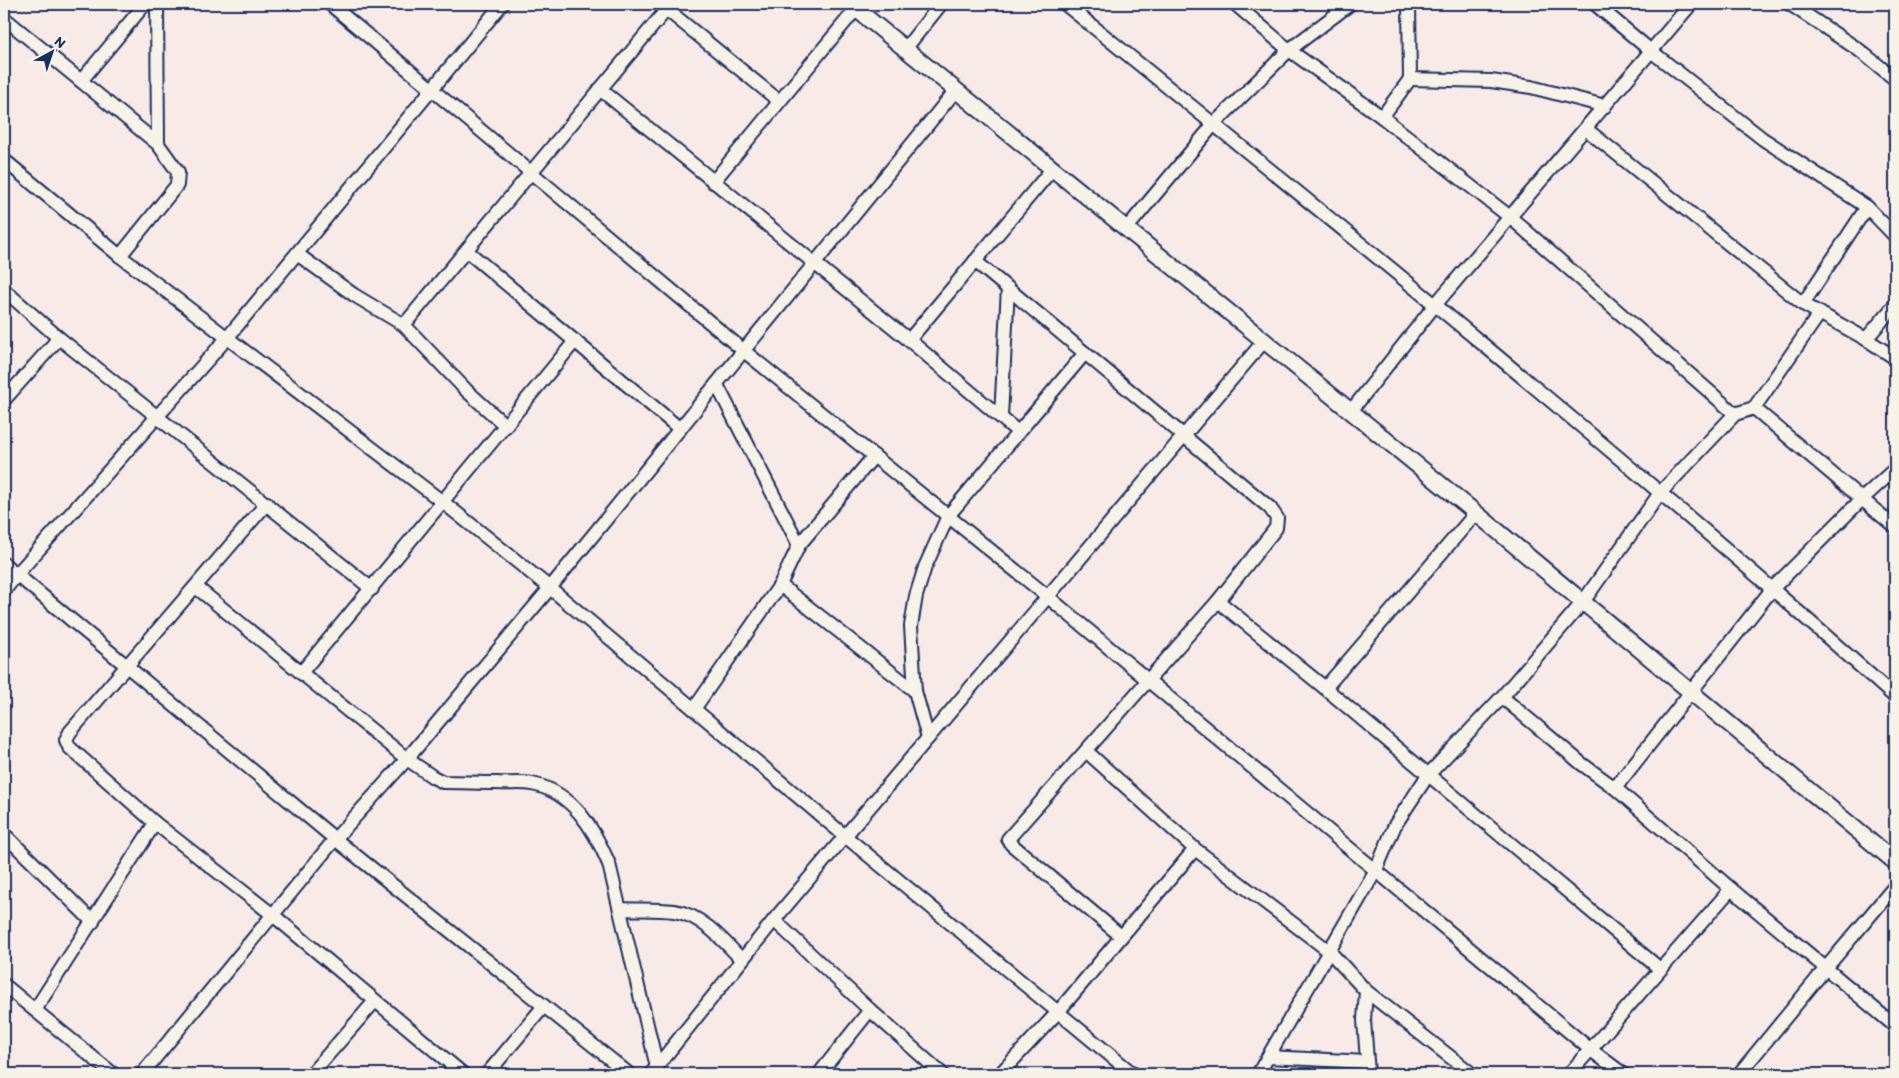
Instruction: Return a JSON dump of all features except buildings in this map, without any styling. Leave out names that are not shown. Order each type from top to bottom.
[{"type":"street","points":[[81,81],[145,4]]},
{"type":"street","points":[[157,4],[158,144]]},
{"type":"street","points":[[330,4],[744,351],[1047,596],[1591,1050],[1623,1074]]},
{"type":"street","points":[[4,591],[16,574],[228,337],[502,4]]},
{"type":"street","points":[[905,49],[941,4]]},
{"type":"street","points":[[1065,4],[1435,305],[1773,588],[1895,697]]},
{"type":"street","points":[[1235,4],[1289,50],[1382,117],[1510,217],[1735,414]]},
{"type":"street","points":[[1127,228],[1214,124],[1289,50],[1350,4]]},
{"type":"street","points":[[1382,117],[1410,79],[1409,4]]},
{"type":"street","points":[[1595,4],[1651,51],[1764,140],[1867,207],[1895,236]]},
{"type":"street","points":[[1351,411],[1435,305],[1691,4]]},
{"type":"street","points":[[1790,4],[1859,50],[1895,79]]},
{"type":"street","points":[[714,182],[853,6],[1476,513],[1895,862]]},
{"type":"street","points":[[404,325],[600,89],[664,7],[778,101]]},
{"type":"street","points":[[4,18],[158,144],[178,172],[177,185],[120,256]]},
{"type":"street","points":[[1410,79],[1491,82],[1531,87],[1605,106]]},
{"type":"street","points":[[600,89],[909,340],[1018,432]]},
{"type":"street","points":[[142,1074],[335,840],[407,759],[550,588],[956,90]]},
{"type":"street","points":[[1586,129],[1803,304],[1866,339],[1895,358]]},
{"type":"street","points":[[6,167],[444,503],[550,588],[845,836],[1133,1074]]},
{"type":"street","points":[[909,340],[1053,168]]},
{"type":"street","points":[[1803,304],[1867,207]]},
{"type":"street","points":[[467,250],[680,429]]},
{"type":"street","points":[[297,254],[354,295],[404,325],[467,391],[506,426]]},
{"type":"street","points":[[975,261],[1186,436],[1270,508],[1277,518],[1276,528],[1218,600],[1008,839],[1121,936]]},
{"type":"street","points":[[1001,416],[1008,288]]},
{"type":"street","points":[[4,290],[59,338],[372,589]]},
{"type":"street","points":[[1866,339],[1895,305]]},
{"type":"street","points":[[1258,1074],[1376,870],[1395,825],[1408,802],[1428,775],[1502,698],[1583,602],[1660,494],[1735,414],[1754,408],[1820,313]]},
{"type":"street","points":[[4,400],[59,338]]},
{"type":"street","points":[[301,673],[444,503],[575,341]]},
{"type":"street","points":[[654,1070],[774,920],[1047,596],[1186,436],[1264,341]]},
{"type":"street","points":[[928,738],[915,692],[911,626],[916,596],[925,567],[948,516],[1085,353]]},
{"type":"street","points":[[717,385],[799,545]]},
{"type":"street","points":[[1754,408],[1895,527]]},
{"type":"street","points":[[694,708],[780,585],[799,545],[874,456]]},
{"type":"street","points":[[1615,788],[1773,588],[1862,499],[1895,470]]},
{"type":"street","points":[[267,503],[70,732],[66,740],[69,747],[155,823],[273,915],[463,1074]]},
{"type":"street","points":[[1326,688],[1476,513]]},
{"type":"street","points":[[4,564],[335,840],[629,1074]]},
{"type":"street","points":[[780,585],[915,692]]},
{"type":"street","points":[[196,587],[407,759],[432,777],[443,782],[532,784],[548,789],[566,799],[582,815],[598,837],[609,864],[654,1070]]},
{"type":"street","points":[[1218,600],[1326,688],[1660,969]]},
{"type":"street","points":[[1502,698],[1582,764],[1615,788],[1731,889],[1895,1026]]},
{"type":"street","points":[[1086,751],[1195,849],[1329,951],[1366,991],[1472,1074]]},
{"type":"street","points":[[35,1010],[155,823]]},
{"type":"street","points":[[4,834],[93,922]]},
{"type":"street","points":[[1000,1074],[1058,1012],[1195,849]]},
{"type":"street","points":[[1740,1074],[1895,886]]},
{"type":"street","points":[[1569,1074],[1731,889]]},
{"type":"street","points":[[620,909],[676,911],[697,920],[717,934],[742,960]]},
{"type":"street","points":[[774,920],[942,1074]]},
{"type":"street","points":[[4,985],[113,1074]]},
{"type":"street","points":[[1268,1057],[1367,1068],[1364,1020],[1366,991]]},
{"type":"street","points":[[311,1074],[374,1001]]},
{"type":"street","points":[[488,1074],[544,1006]]},
{"type":"street","points":[[819,1074],[870,1010]]}]
